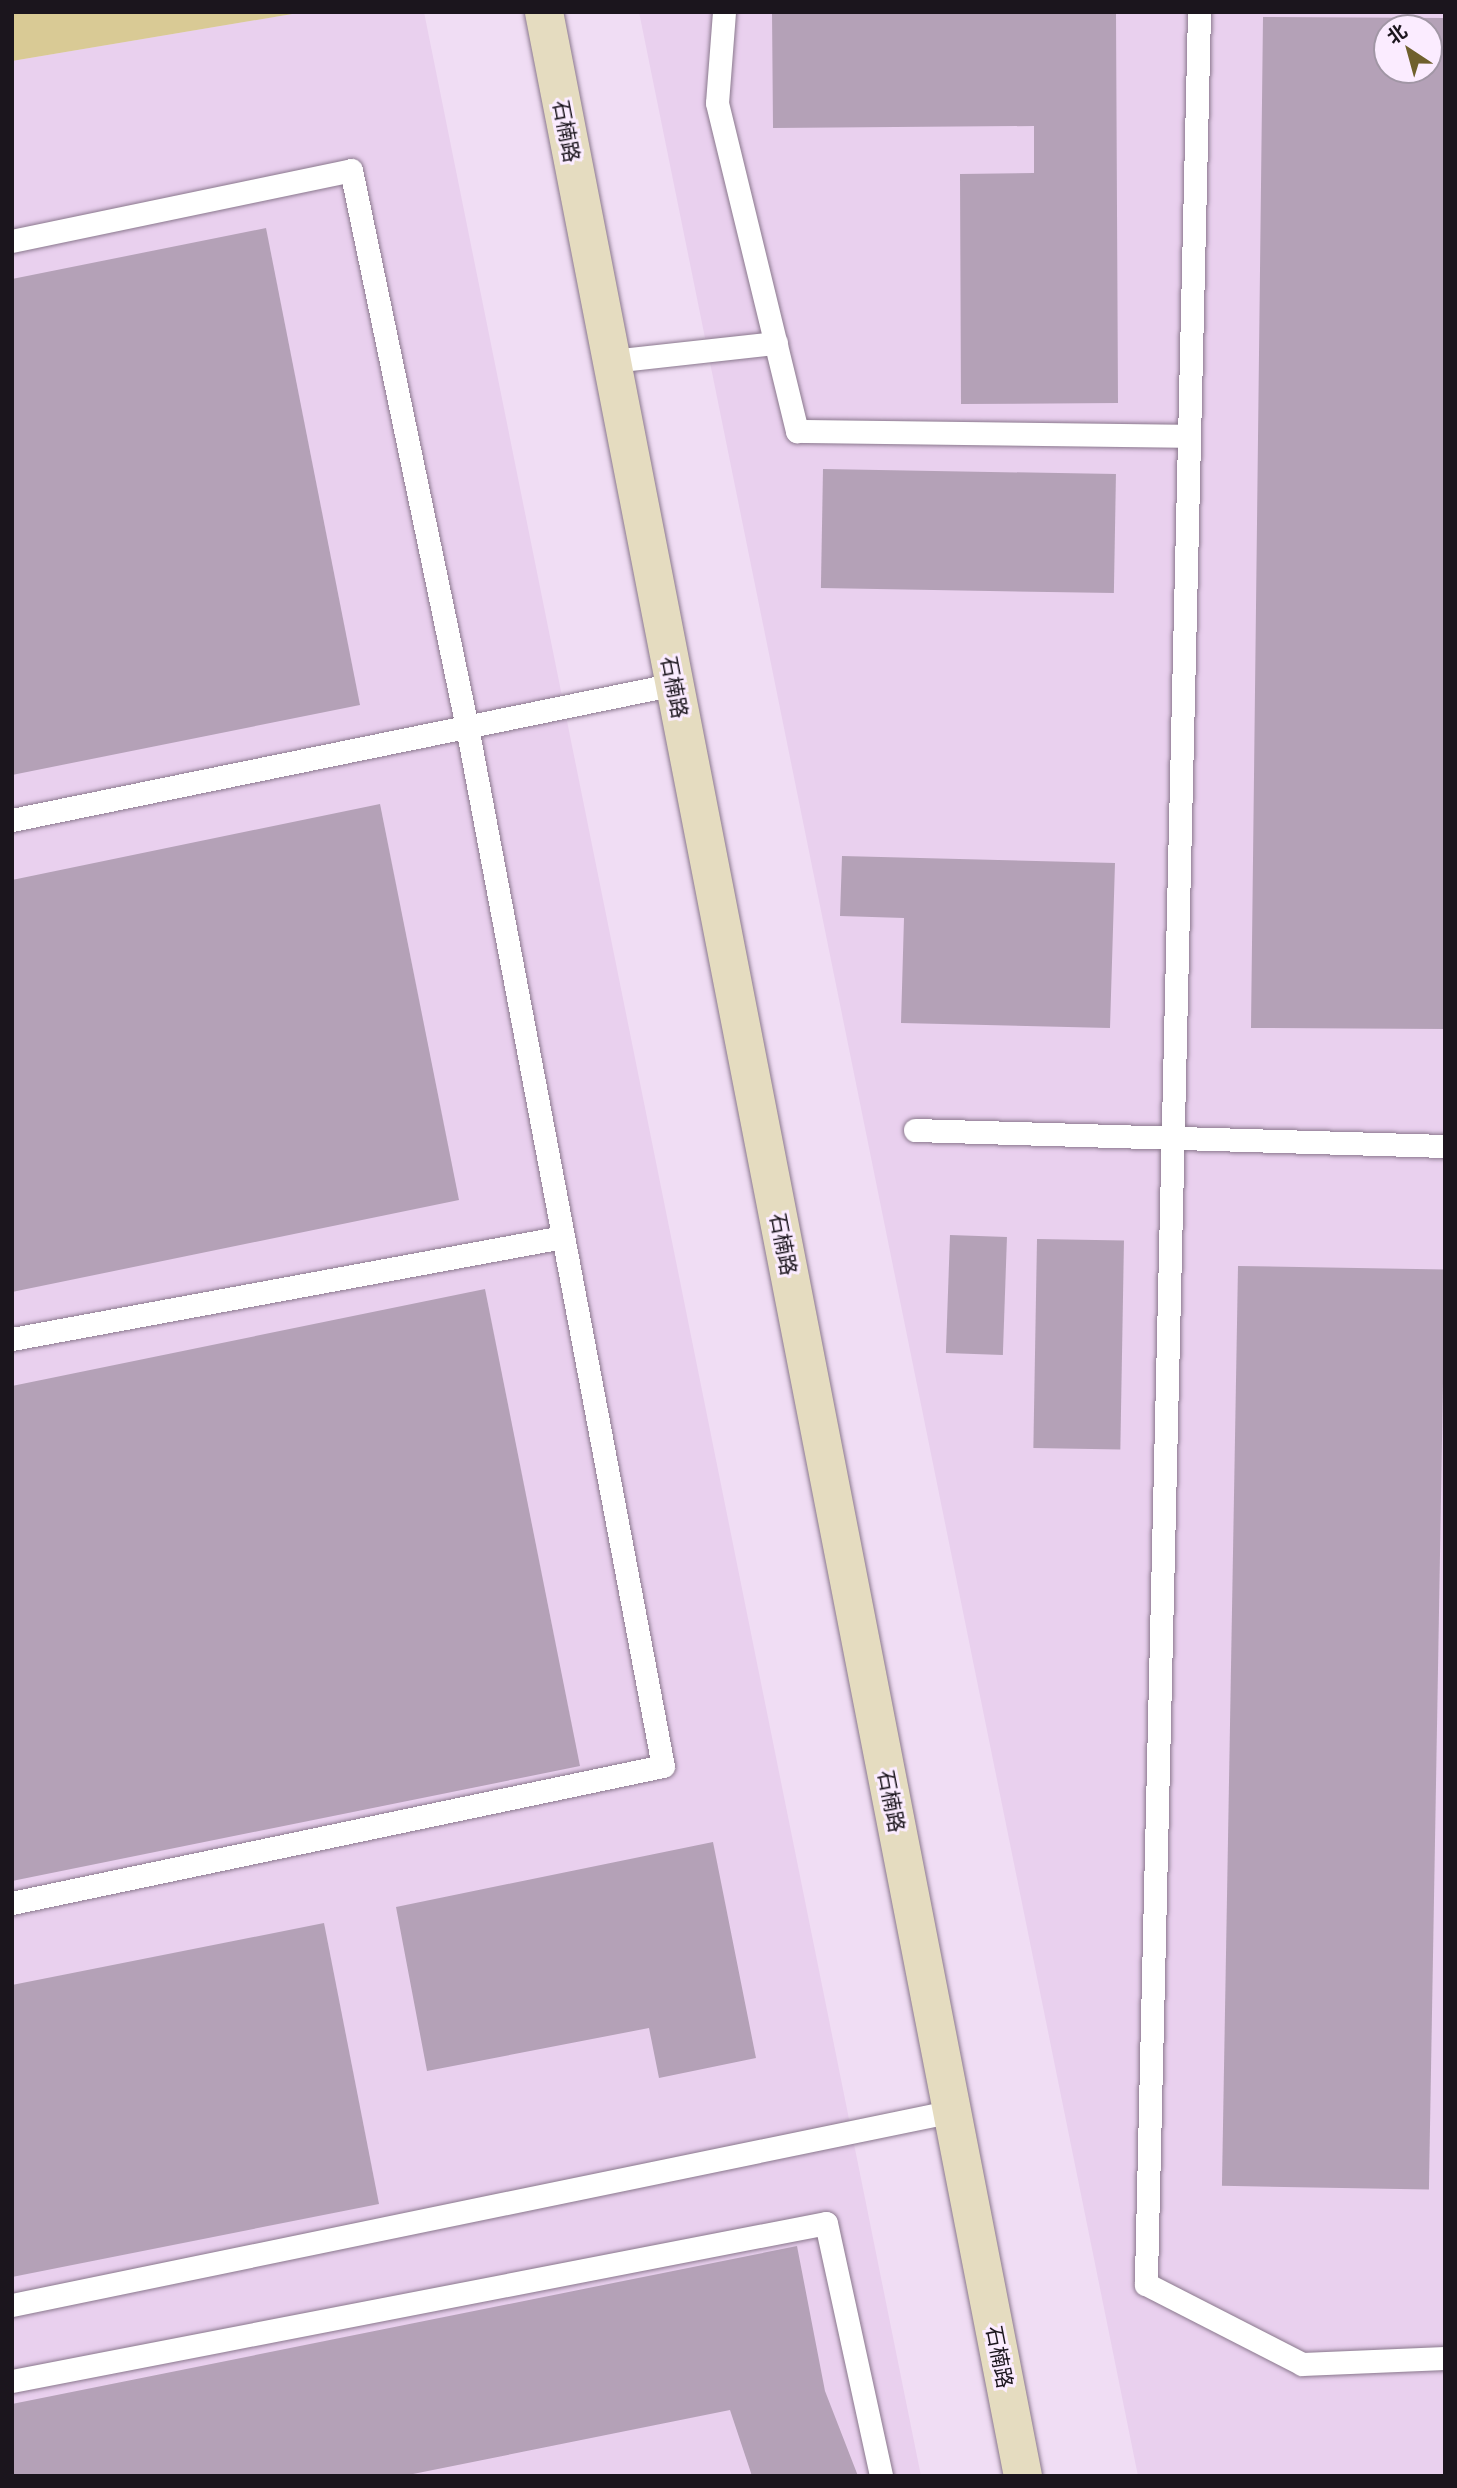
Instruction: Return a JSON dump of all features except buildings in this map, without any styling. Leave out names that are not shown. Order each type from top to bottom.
[{"type":"street","name":"石楠路","points":[[544,12],[1023,2476]]},
{"type":"lane","points":[[724,12],[717,103],[797,431],[1189,436]]},
{"type":"lane","points":[[1199,12],[1146,2284],[1302,2364],[1445,2358]]},
{"type":"lane","points":[[12,241],[351,170],[467,727],[663,1766],[12,1903]]},
{"type":"lane","points":[[612,361],[776,343]]},
{"type":"lane","points":[[12,820],[675,684]]},
{"type":"lane","points":[[915,1130],[1445,1146]]},
{"type":"lane","points":[[12,1339],[563,1237]]},
{"type":"lane","points":[[12,2305],[953,2112]]},
{"type":"lane","points":[[12,2381],[826,2223],[881,2476]]},
{"type":"shaded area","points":[[12,12],[304,12],[12,61]]},
{"type":"shaded area","points":[[304,12],[424,12],[921,2476],[12,2476],[12,61]]},
{"type":"shaded area","points":[[639,12],[1445,12],[1445,2476],[1138,2476]]}]
